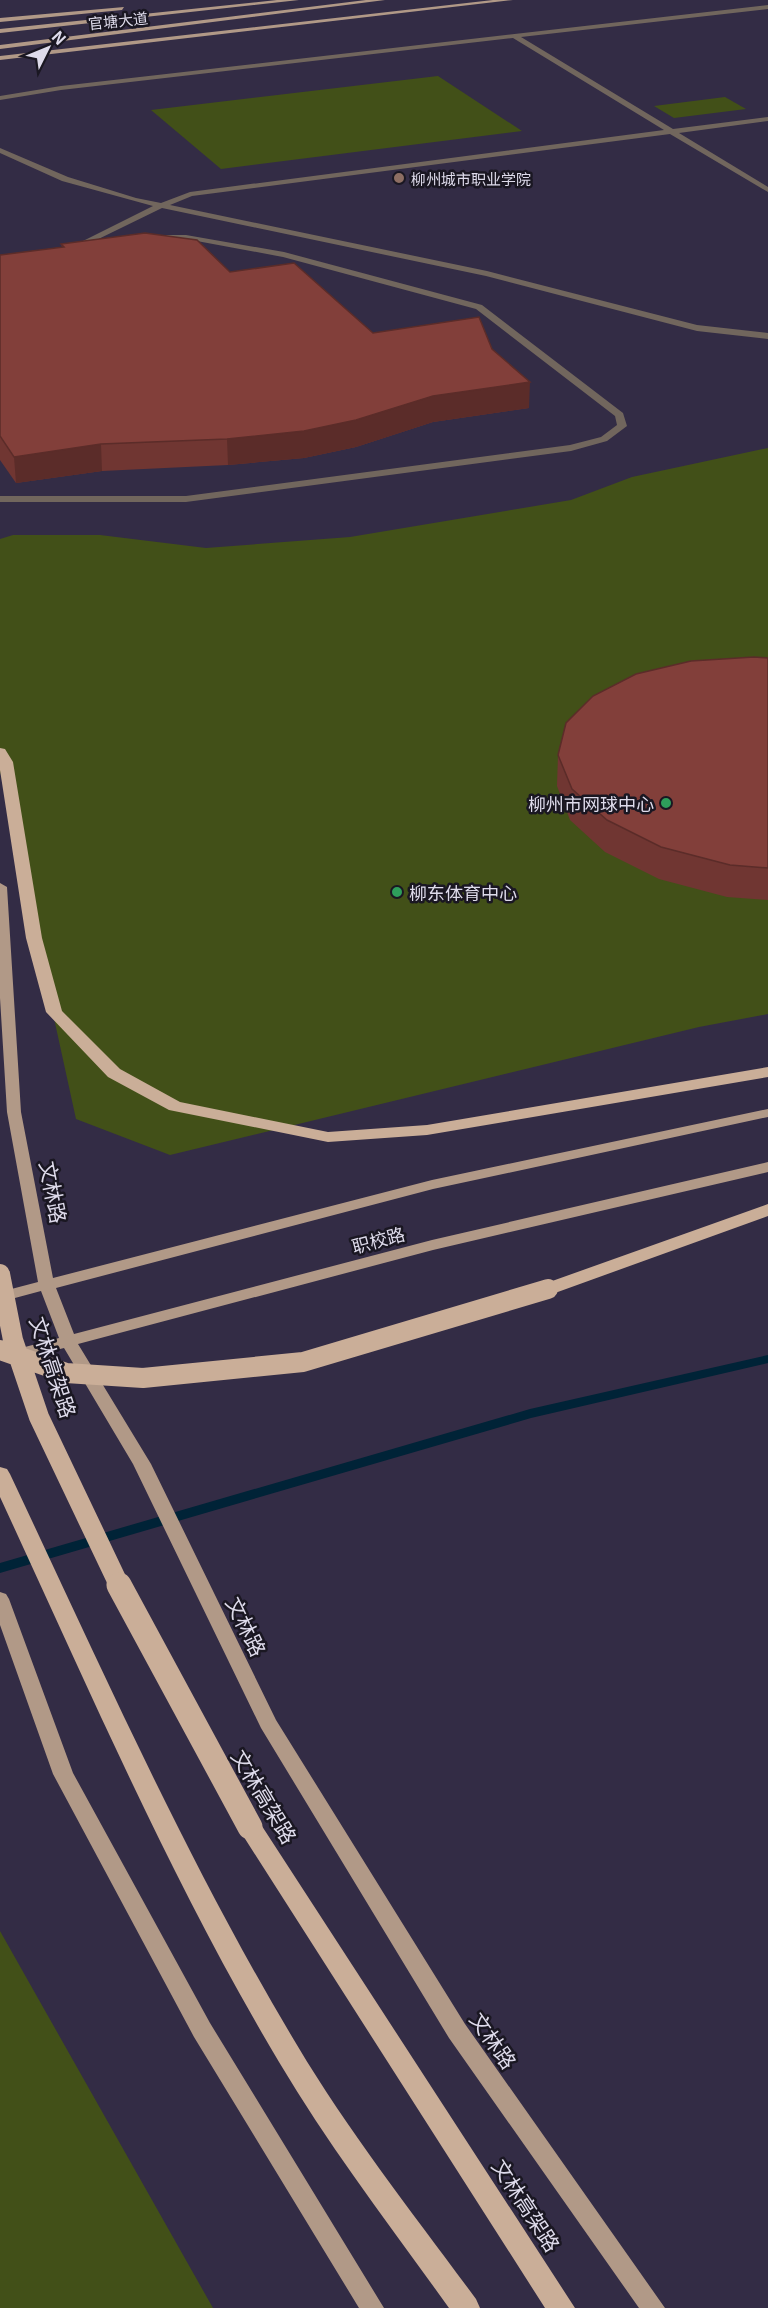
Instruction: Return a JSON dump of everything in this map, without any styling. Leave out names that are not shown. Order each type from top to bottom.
[{"type":"highway","points":[[0,752],[6,762],[34,938],[54,1012],[114,1073],[175,1106],[328,1137],[427,1130],[768,1072]]},
{"type":"highway","points":[[0,1350],[66,1373],[143,1377],[303,1362],[548,1289],[768,1210]]},
{"type":"highway","name":"文林高架路","points":[[0,1274],[13,1340],[39,1417],[110,1569],[250,1827],[561,2308]]},
{"type":"highway","points":[[0,1474],[181,1862],[288,2054],[343,2139],[466,2308]]},
{"type":"main road","name":"官塘大道","points":[[0,31],[296,0]]},
{"type":"main road","name":"官塘大道","points":[[0,47],[382,0]]},
{"type":"main road","points":[[0,58],[510,0]]},
{"type":"main road","points":[[173,27],[453,6]]},
{"type":"main road","points":[[0,20],[126,8]]},
{"type":"main road","name":"文林路","points":[[0,887],[14,1112],[47,1286],[68,1341],[142,1464],[268,1723],[457,2031],[653,2308]]},
{"type":"main road","points":[[0,1297],[432,1185],[768,1113]]},
{"type":"main road","name":"职校路","points":[[0,1359],[432,1245],[768,1167]]},
{"type":"main road","points":[[0,1599],[63,1774],[202,2030],[372,2308]]},
{"type":"lane","points":[[0,98],[768,7]]},
{"type":"lane","points":[[514,36],[768,190]]},
{"type":"lane","points":[[80,246],[159,206],[190,194],[768,120]]},
{"type":"lane","points":[[0,150],[65,179],[159,206],[445,264],[697,328],[768,336]]},
{"type":"lane","points":[[0,499],[186,499],[570,448],[604,439],[622,426],[620,415],[478,307],[284,255],[186,237],[150,237]]},
{"type":"lane","points":[[69,248],[115,242]]},
{"type":"green space","points":[[438,76],[522,131],[221,169],[151,110]]},
{"type":"green space","points":[[725,97],[746,109],[674,118],[654,106]]},
{"type":"green space","name":"柳东体育中心","points":[[768,448],[768,1014],[699,1027],[170,1155],[76,1119],[0,771],[0,539],[13,535],[100,535],[206,548],[350,537],[571,500],[632,477]]},
{"type":"green space","points":[[0,1931],[213,2308],[0,2308]]},
{"type":"building","points":[[145,233],[197,240],[230,272],[294,263],[373,333],[479,317],[492,349],[530,382],[433,396],[356,420],[304,431],[227,439],[101,444],[14,457],[0,436],[0,255]]},
{"type":"building","name":"柳州市网球中心","points":[[768,658],[768,868],[730,865],[661,847],[607,820],[572,789],[558,755],[566,723],[593,696],[636,674],[691,661]]},
{"type":"waterway","points":[[0,1568],[530,1414],[768,1359]]},
{"type":"place","name":"柳州城市职业学院","points":[[399,178]]},
{"type":"place","name":"柳州市网球中心","points":[[666,803]]},
{"type":"place","name":"柳东体育中心","points":[[397,892]]}]
